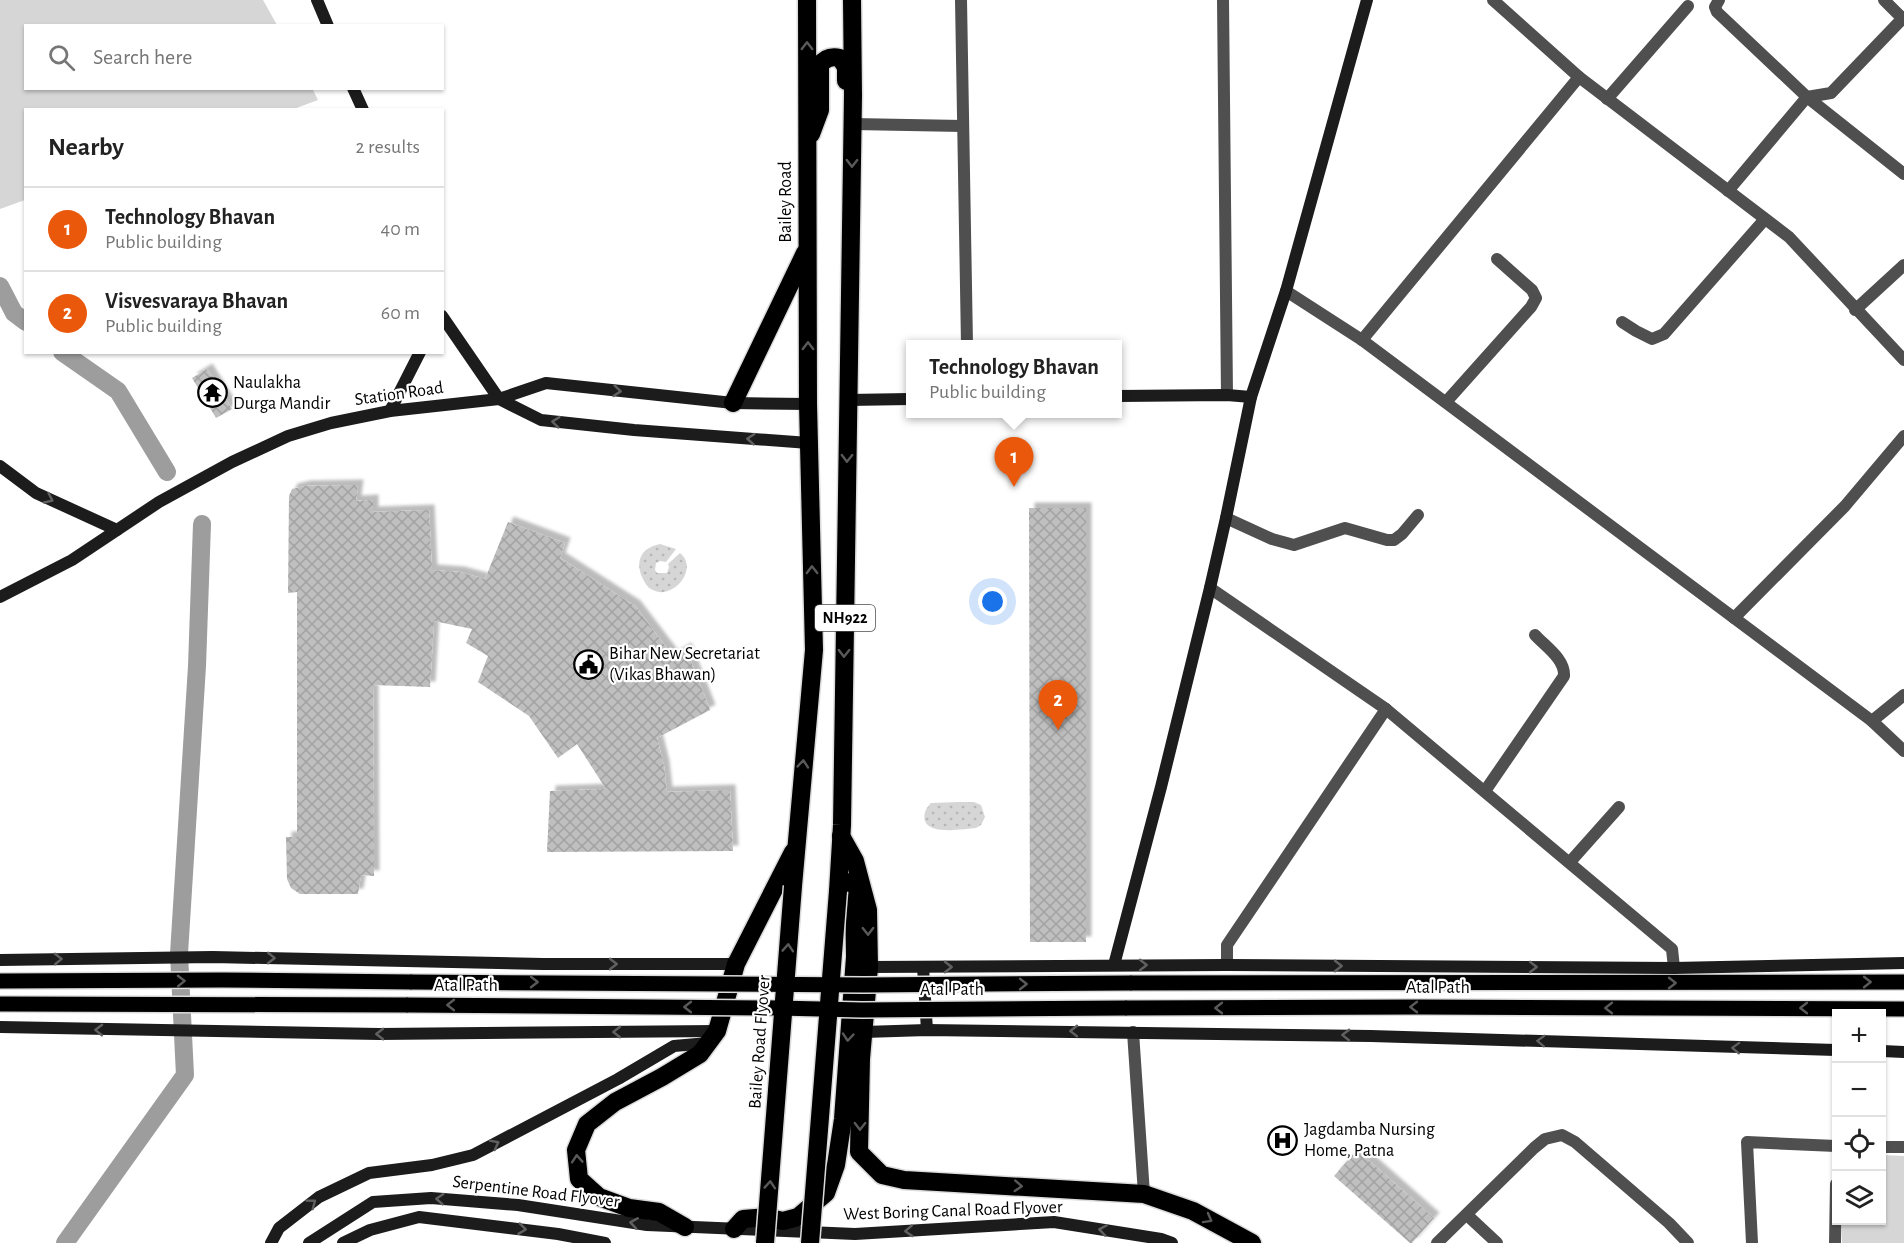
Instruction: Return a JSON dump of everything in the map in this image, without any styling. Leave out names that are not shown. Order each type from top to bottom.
[{"type":"highway","name":"Bailey Road","points":[[807,0],[808,404]]},
{"type":"highway","name":"NH922","points":[[810,1243],[841,836],[854,95],[852,0]]},
{"type":"highway","points":[[807,147],[820,110],[820,65],[823,60],[832,56],[840,58],[846,67],[846,85],[854,95]]},
{"type":"highway","points":[[733,403],[807,248]]},
{"type":"highway","name":"NH922","points":[[797,845],[814,650],[808,404]]},
{"type":"highway","points":[[841,836],[855,861],[868,910],[869,967],[861,1059],[859,1152],[882,1175],[904,1180],[1144,1194],[1193,1210],[1252,1243]]},
{"type":"highway","points":[[686,1227],[659,1212],[629,1208],[599,1197],[579,1179],[576,1150],[587,1124],[615,1102],[662,1077],[708,1043],[736,964],[797,845]]},
{"type":"highway","name":"Bailey Road Flyover","points":[[765,1243],[797,845]]},
{"type":"highway","points":[[734,1229],[743,1219],[766,1217],[783,1221],[798,1217],[826,1193],[836,1166],[843,1119],[855,957],[854,894],[840,855]]},
{"type":"main road","name":"Atal Path","points":[[0,981],[222,980],[864,985],[1904,982]]},
{"type":"main road","name":"Atal Path","points":[[0,1004],[408,1005],[862,1010],[1443,1007],[1904,1009]]},
{"type":"street","points":[[317,0],[327,24]]},
{"type":"street","points":[[961,0],[967,340]]},
{"type":"street","points":[[1223,0],[1227,395]]},
{"type":"street","points":[[1114,965],[1164,776],[1210,588],[1251,397],[1286,291],[1367,0]]},
{"type":"street","points":[[1493,0],[1578,77],[1789,237],[1904,360]]},
{"type":"street","points":[[1719,0],[1715,7],[1717,12],[1807,97],[1904,174]]},
{"type":"street","points":[[1728,191],[1807,97],[1832,93],[1903,17],[1884,0]]},
{"type":"street","points":[[1607,99],[1688,6]]},
{"type":"street","points":[[1362,340],[1578,77]]},
{"type":"street","points":[[354,90],[362,108]]},
{"type":"street","points":[[853,124],[963,126]]},
{"type":"street","points":[[1622,322],[1652,339],[1664,334],[1765,219]]},
{"type":"street","points":[[1446,402],[1531,307],[1536,298],[1532,290],[1497,259]]},
{"type":"street","points":[[1855,310],[1904,265]]},
{"type":"street","points":[[1286,291],[1362,340],[1446,402],[1872,721],[1904,750]]},
{"type":"street","points":[[444,319],[499,399],[541,420],[809,443]]},
{"type":"street","points":[[390,411],[419,354]]},
{"type":"street","name":"Station Road","points":[[0,597],[72,561],[159,502],[260,448],[288,436],[331,423],[390,411],[499,399],[546,383],[733,403],[808,404]]},
{"type":"street","points":[[1122,396],[1227,395],[1251,397]]},
{"type":"street","points":[[848,400],[906,399]]},
{"type":"street","points":[[1734,618],[1845,506],[1904,436]]},
{"type":"street","points":[[0,466],[36,493],[117,530]]},
{"type":"street","points":[[1226,518],[1272,539],[1294,545],[1345,528],[1394,540],[1418,515]]},
{"type":"street","points":[[1210,588],[1386,709],[1672,949],[1674,968]]},
{"type":"street","points":[[1485,791],[1564,676],[1561,661],[1535,635]]},
{"type":"street","points":[[1872,721],[1904,695]]},
{"type":"street","points":[[1227,965],[1227,945],[1386,709]]},
{"type":"street","points":[[1570,862],[1619,807]]},
{"type":"street","points":[[0,960],[213,957],[736,964]]},
{"type":"street","points":[[869,967],[1227,965],[1674,968],[1904,963]]},
{"type":"street","points":[[924,967],[927,1030]]},
{"type":"street","points":[[0,1027],[213,1030],[708,1043]]},
{"type":"street","points":[[864,1032],[927,1030],[1371,1036],[1832,1050]]},
{"type":"street","points":[[1133,1032],[1144,1194]]},
{"type":"street","points":[[272,1243],[279,1228],[319,1197],[369,1173],[432,1165],[473,1155],[618,1079],[674,1046],[708,1043]]},
{"type":"street","points":[[1886,1051],[1904,1052]]},
{"type":"street","points":[[1437,1243],[1534,1148],[1545,1139],[1562,1135],[1592,1156],[1669,1223],[1688,1243]]},
{"type":"street","points":[[1752,1243],[1747,1142],[1832,1146]]},
{"type":"street","points":[[1886,1147],[1904,1147]]},
{"type":"street","name":"Serpentine Road Flyover","points":[[309,1243],[373,1202],[431,1198],[518,1205],[647,1225],[734,1229]]},
{"type":"street","points":[[1467,1215],[1497,1243]]},
{"type":"street","points":[[343,1243],[370,1230],[419,1217],[558,1234],[605,1243]]},
{"type":"street","name":"West Boring Canal Road Flyover","points":[[734,1229],[855,1234],[1054,1222],[1167,1241]]},
{"type":"street","points":[[1835,1225],[1835,1243]]},
{"type":"shaded area","points":[[0,0],[263,0],[276,24],[24,24],[24,90],[313,90],[318,100],[296,108],[24,108],[24,200],[0,209]]},
{"type":"shaded area","points":[[660,544],[676,549],[666,562],[656,563],[657,573],[667,573],[668,564],[680,553],[687,564],[681,582],[670,590],[661,592],[649,588],[639,568],[641,556],[645,551]]},
{"type":"shaded area","points":[[974,802],[981,805],[985,817],[981,825],[976,828],[940,830],[928,825],[925,821],[925,811],[931,803]]},
{"type":"shaded area","points":[[1886,1155],[1904,1156],[1904,1243],[1842,1243],[1842,1225],[1886,1225]]},
{"type":"building","points":[[207,369],[232,409],[216,418],[192,378]]},
{"type":"building","points":[[358,485],[356,501],[373,500],[373,512],[429,510],[432,570],[459,572],[485,579],[508,522],[565,543],[560,558],[635,606],[673,656],[686,648],[710,710],[657,738],[667,792],[730,790],[733,851],[547,852],[550,791],[606,789],[577,744],[558,758],[529,716],[478,682],[488,656],[466,643],[472,629],[434,621],[430,687],[373,685],[374,876],[361,875],[358,894],[300,894],[291,888],[287,879],[286,837],[297,837],[297,592],[288,593],[289,496],[292,489],[305,486]]},
{"type":"building","points":[[1029,508],[1086,508],[1086,942],[1030,942]]},
{"type":"building","points":[[1357,1150],[1434,1218],[1412,1243],[1334,1176]]},
{"type":"waterway","points":[[0,286],[14,313],[24,320]]},
{"type":"waterway","points":[[65,354],[118,391],[167,472]]},
{"type":"waterway","points":[[65,1243],[185,1075],[179,954],[197,666],[202,524]]},
{"type":"place","name":"Naulakha Durga Mandir","points":[[212,393]]},
{"type":"place","name":"Technology Bhavan","points":[[1014,487]]},
{"type":"place","name":"Bihar New Secretariat (Vikas Bhawan)","points":[[588,664]]},
{"type":"place","name":"Visvesvaraya Bhavan","points":[[1058,730]]},
{"type":"place","name":"Jagdamba Nursing Home, Patna","points":[[1283,1140]]}]
